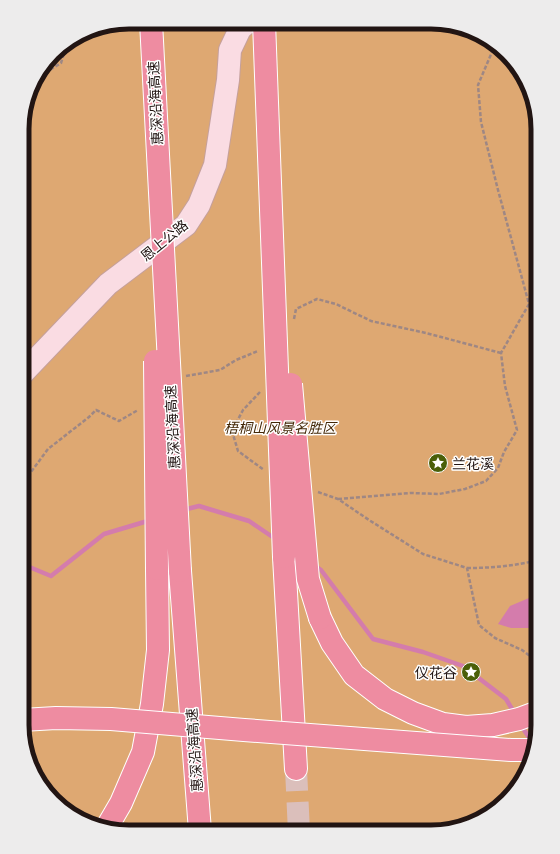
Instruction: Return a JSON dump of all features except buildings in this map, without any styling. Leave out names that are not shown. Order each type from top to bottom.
[{"type":"highway","points":[[109,823],[121,803],[143,752],[152,704],[158,650],[150,29]]},
{"type":"highway","name":"惠深沿海高速","points":[[150,29],[180,571],[200,825]]},
{"type":"highway","points":[[264,29],[284,557],[296,769]]},
{"type":"highway","points":[[267,99],[308,579],[320,618],[332,643],[354,675],[384,699],[413,713],[443,724],[466,726],[493,725],[531,715]]},
{"type":"highway","points":[[29,720],[56,718],[111,719],[252,731],[528,750]]},
{"type":"street","name":"恩上公路","points":[[29,366],[108,284],[186,225],[199,205],[215,165],[228,80],[230,50],[240,29]]},
{"type":"path","points":[[338,499],[411,493],[439,494],[465,489],[486,481],[498,468],[504,452],[517,430],[505,386],[501,353],[529,304],[481,122],[478,85],[492,50]]},
{"type":"path","points":[[48,71],[61,63],[64,53]]},
{"type":"path","points":[[293,325],[296,309],[317,299],[336,304],[371,321],[426,333],[501,353]]},
{"type":"path","points":[[467,568],[501,567],[531,561]]},
{"type":"green space","name":"梧桐山风景名胜区","points":[[116,30],[444,30],[457,32],[481,42],[502,58],[518,79],[528,103],[531,123],[531,731],[526,757],[521,769],[502,796],[481,812],[463,820],[437,825],[116,824],[103,822],[79,812],[58,796],[42,775],[32,751],[29,731],[30,116],[32,103],[42,79],[63,54],[85,39],[97,34]]},
{"type":"shaded area","points":[[529,598],[531,599],[531,628],[511,628],[498,624],[510,606]]},
{"type":"waterway","points":[[183,510],[199,506],[249,521],[277,540]]},
{"type":"waterway","points":[[29,567],[51,576],[104,534],[151,520]]},
{"type":"waterway","points":[[314,565],[321,570],[373,639],[423,652],[463,666],[506,699],[515,714]]},
{"type":"waterway","points":[[520,724],[530,737]]},
{"type":"tunnel","points":[[296,769],[299,825]]},
{"type":"place","name":"兰花溪","points":[[438,463]]},
{"type":"place","name":"仪花谷","points":[[471,672]]}]
